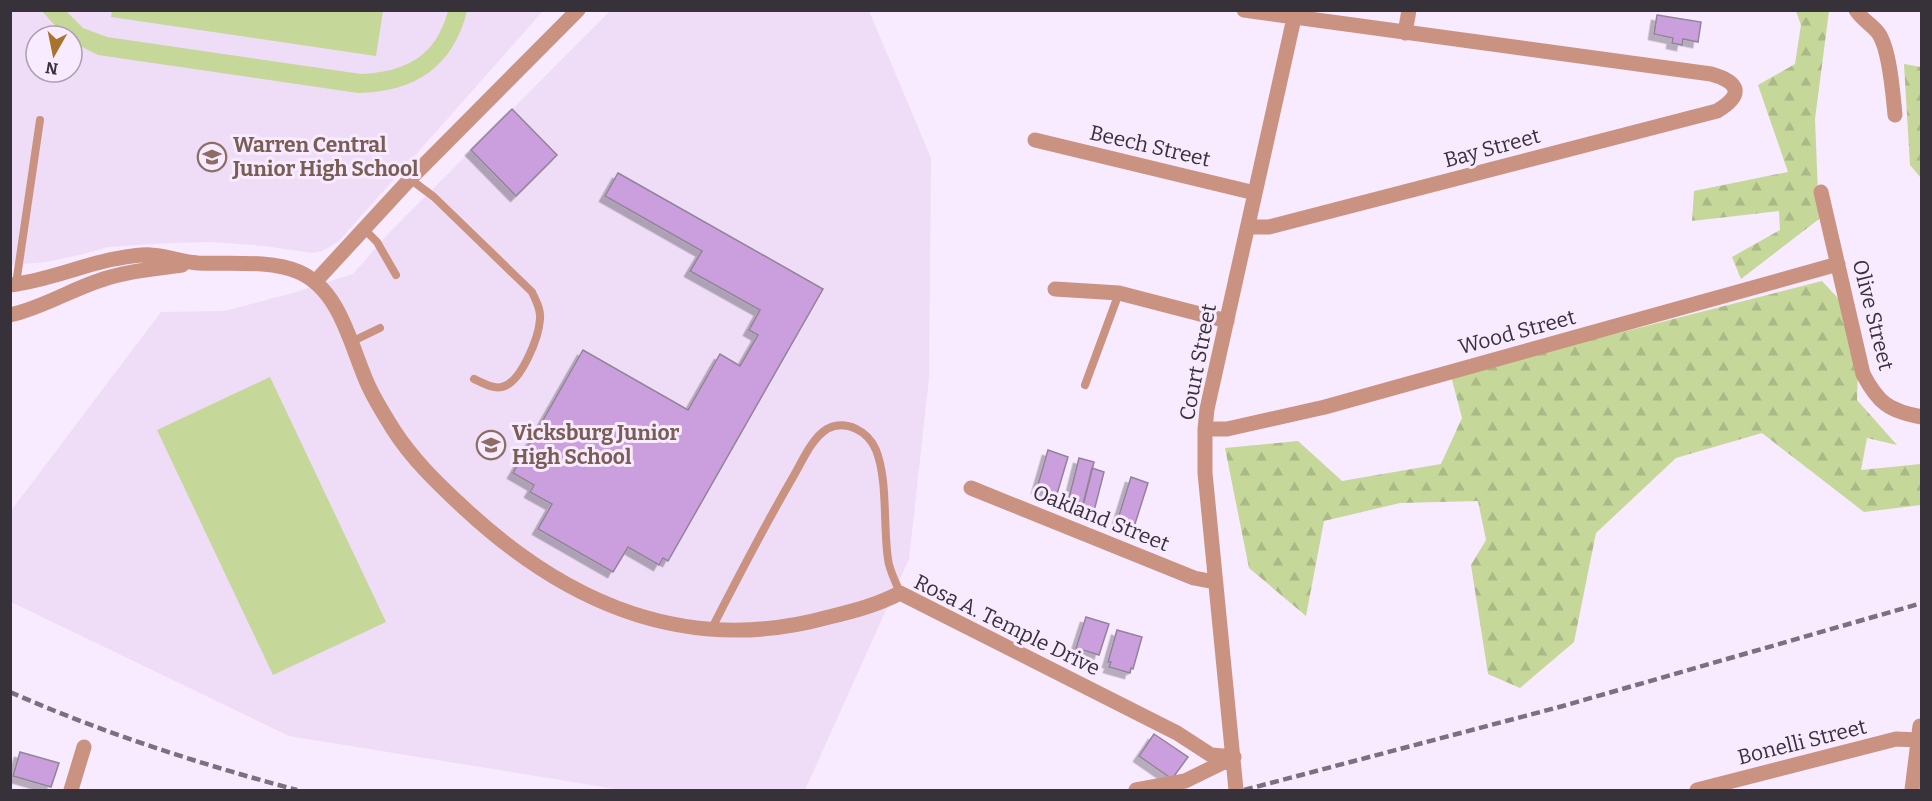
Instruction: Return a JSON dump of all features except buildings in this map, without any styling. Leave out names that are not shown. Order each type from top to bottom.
[{"type":"street","points":[[315,282],[410,179],[578,10]]},
{"type":"street","points":[[1244,10],[1405,33],[1408,10]]},
{"type":"street","points":[[1856,10],[1862,20],[1879,34],[1893,86],[1894,115]]},
{"type":"street","name":"Court Street","points":[[1236,790],[1205,473],[1205,429],[1207,409],[1294,18]]},
{"type":"street","name":"Bay Street","points":[[1248,227],[1269,227],[1717,111],[1731,103],[1734,98],[1735,90],[1729,81],[1711,74],[1405,33]]},
{"type":"street","name":"Beech Street","points":[[1035,140],[1255,193]]},
{"type":"street","name":"Olive Street","points":[[1821,192],[1863,374],[1873,393],[1887,406],[1922,417]]},
{"type":"street","name":"Rosa A. Temple Drive","points":[[13,285],[116,259],[149,255],[194,263],[288,268],[301,273],[315,282],[338,310],[370,389],[395,431],[419,464],[495,537],[535,565],[579,591],[618,609],[662,623],[711,630],[769,629],[814,622],[879,604],[900,593],[1178,733],[1211,755],[1234,757]]},
{"type":"street","name":"Rosa A. Temple Drive","points":[[10,315],[52,301],[101,280],[138,271],[194,263]]},
{"type":"street","name":"Wood Street","points":[[1205,429],[1227,429],[1325,407],[1838,264]]},
{"type":"street","points":[[1055,289],[1119,293],[1227,321]]},
{"type":"street","name":"Oakland Street","points":[[971,488],[1194,578],[1215,582]]},
{"type":"street","name":"Bonelli Street","points":[[1697,790],[1919,733],[1912,790]]},
{"type":"street","points":[[71,790],[84,747]]},
{"type":"street","points":[[1136,790],[1185,781],[1234,757]]},
{"type":"lane","points":[[13,285],[40,120]]},
{"type":"lane","points":[[410,179],[434,197],[532,292],[538,304],[541,316],[536,340],[519,373],[511,382],[502,387],[486,385],[474,379]]},
{"type":"lane","points":[[363,228],[377,242],[396,275]]},
{"type":"lane","points":[[1085,385],[1119,293]]},
{"type":"lane","points":[[351,342],[380,328]]},
{"type":"lane","points":[[711,630],[762,531],[814,442],[827,430],[841,424],[855,428],[866,435],[875,448],[880,465],[888,561],[900,593]]},
{"type":"shaded area","name":"Warren Central Junior High School","points":[[11,11],[543,11],[339,241],[322,251],[313,253],[213,242],[168,243],[108,247],[46,262],[11,265]]},
{"type":"shaded area","name":"Vicksburg Junior High School","points":[[610,11],[869,11],[931,158],[929,378],[909,559],[805,790],[622,790],[289,736],[11,602],[10,512],[161,312],[225,311],[353,274],[388,234]]},
{"type":"green space","points":[[112,10],[383,11],[376,56],[111,17]]},
{"type":"green space","points":[[42,11],[66,11],[79,24],[53,24]]},
{"type":"green space","points":[[448,11],[467,11],[461,31],[452,47],[429,73],[397,88],[378,91],[358,93],[98,55],[84,48],[84,28],[107,37],[361,74],[377,73],[392,70],[417,59],[436,40]]},
{"type":"green space","points":[[1796,11],[1829,11],[1815,119],[1819,219],[1741,279],[1732,257],[1780,230],[1779,211],[1692,221],[1694,191],[1788,172],[1758,85],[1795,64],[1801,25]]},
{"type":"green space","points":[[1904,64],[1921,67],[1921,178],[1910,165]]},
{"type":"green space","points":[[1822,281],[1845,306],[1859,340],[1857,400],[1897,445],[1867,438],[1861,470],[1921,464],[1921,505],[1864,512],[1762,433],[1676,458],[1596,533],[1574,642],[1520,688],[1488,674],[1471,565],[1486,540],[1478,501],[1400,503],[1324,521],[1306,616],[1249,568],[1225,448],[1298,441],[1342,481],[1441,464],[1462,418],[1451,376]]},
{"type":"green space","points":[[270,377],[386,622],[273,675],[157,430]]},
{"type":"railway","points":[[1244,790],[1563,706],[1922,603]]},
{"type":"railway","points":[[10,692],[152,747],[297,790]]},
{"type":"place","name":"Warren Central Junior High School","points":[[212,157]]},
{"type":"place","name":"Vicksburg Junior High School","points":[[491,445]]}]
